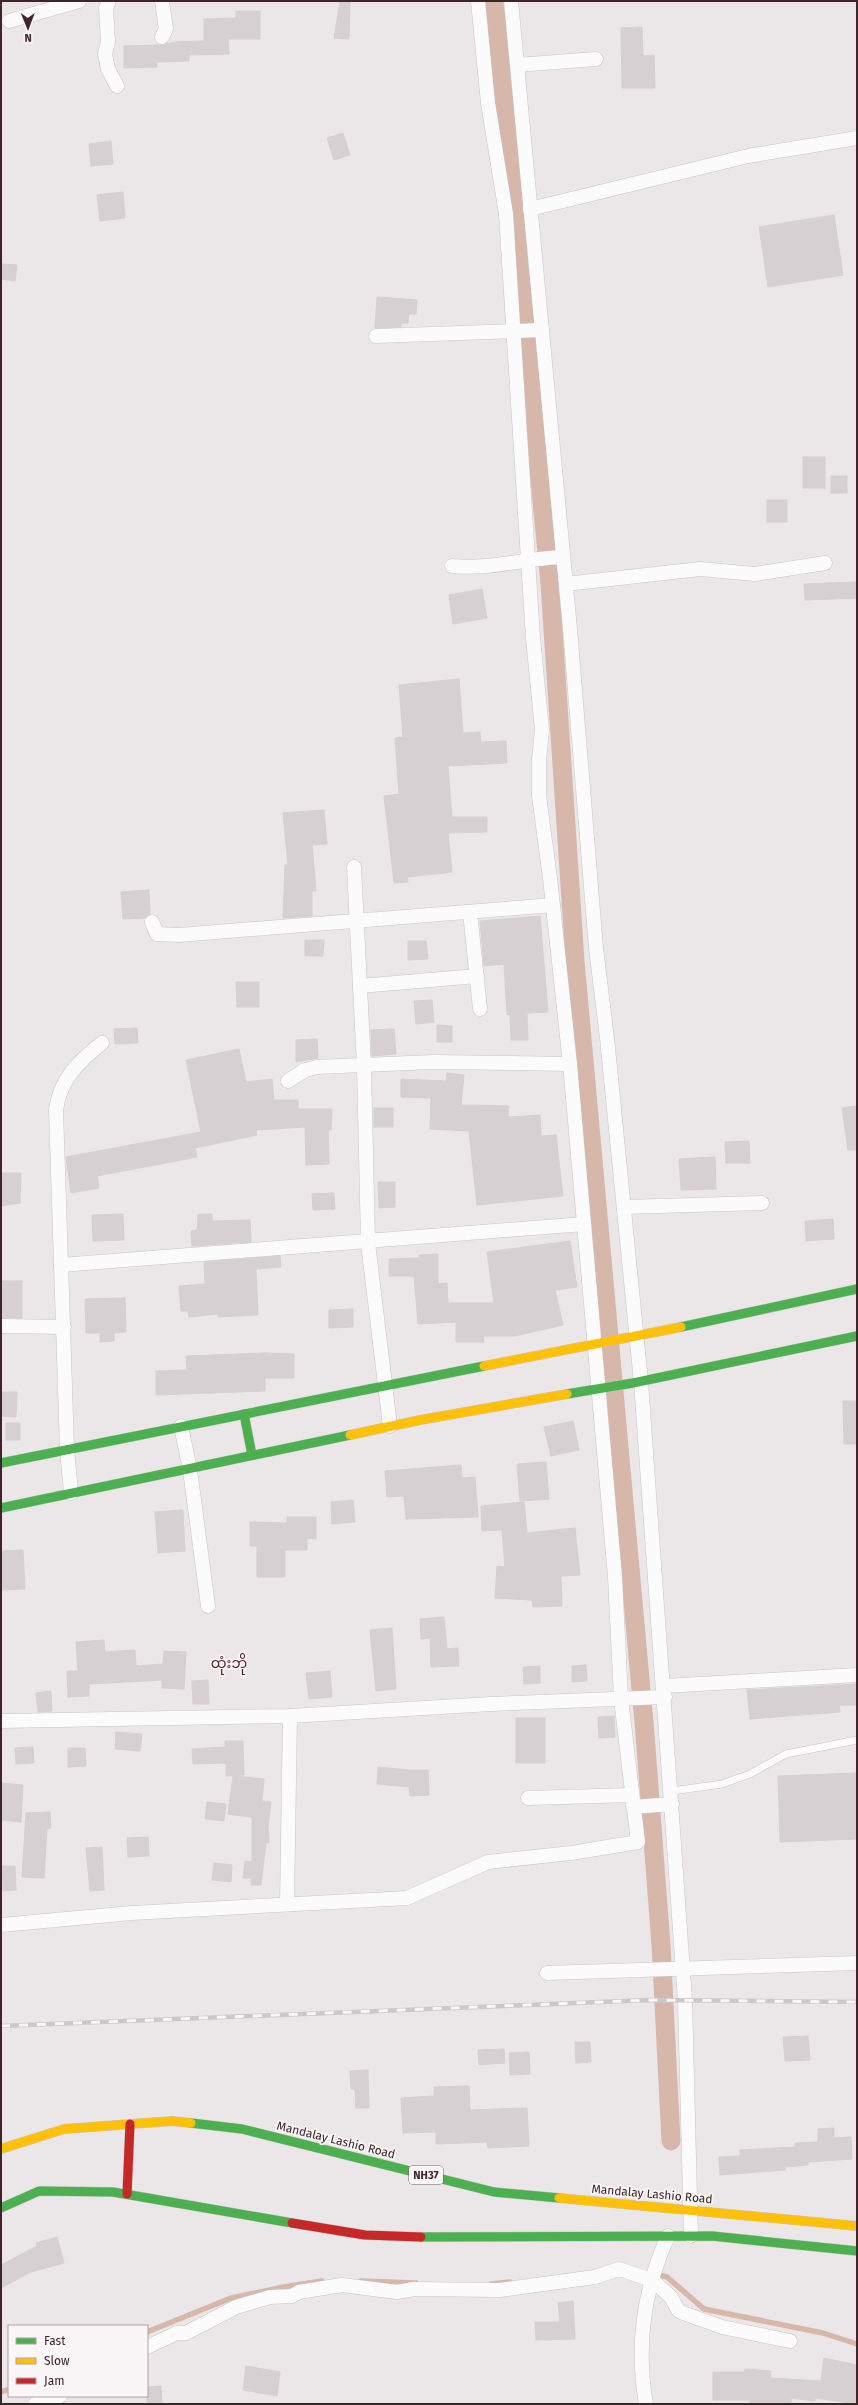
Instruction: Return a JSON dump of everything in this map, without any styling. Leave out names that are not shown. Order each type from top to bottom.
[{"type":"main road","points":[[1,1464],[67,1449],[384,1385],[632,1338],[857,1289]]},
{"type":"main road","points":[[1,1508],[190,1470],[252,1455],[390,1426],[637,1383],[857,1336]]},
{"type":"main road","points":[[244,1414],[252,1455]]},
{"type":"main road","name":"Mandalay Lashio Road","points":[[1,2149],[64,2129],[172,2121],[242,2129],[494,2192],[691,2209],[857,2226]]},
{"type":"main road","points":[[127,2194],[130,2124]]},
{"type":"main road","points":[[1,2208],[39,2192],[113,2192],[365,2235],[472,2238],[691,2236],[797,2243],[857,2251]]},
{"type":"street","points":[[9,21],[79,1]]},
{"type":"street","points":[[109,1],[106,8],[108,42],[104,54],[108,69],[117,86]]},
{"type":"street","points":[[162,1],[166,29],[168,33],[172,1]]},
{"type":"street","points":[[478,1],[488,102],[527,331],[560,557],[566,584],[596,948],[608,1038],[624,1207],[632,1338],[637,1383],[662,1694],[670,1800],[691,2209],[691,2236]]},
{"type":"street","points":[[1,1925],[132,1913],[407,1898],[488,1862],[571,1853],[638,1842],[637,1803],[615,1577],[600,1344],[584,1224],[570,1064],[553,905],[539,796],[539,760],[542,730],[533,638],[535,559],[527,331],[530,209],[511,1]]},
{"type":"street","points":[[516,65],[596,59]]},
{"type":"street","points":[[530,209],[748,156],[857,138]]},
{"type":"street","points":[[376,336],[527,331]]},
{"type":"street","points":[[452,566],[484,567],[535,559],[560,557]]},
{"type":"street","points":[[566,584],[700,569],[755,574],[825,563]]},
{"type":"street","points":[[354,867],[364,1066],[368,1243],[390,1426]]},
{"type":"street","points":[[152,922],[157,934],[165,935],[553,905]]},
{"type":"street","points":[[470,912],[480,1009]]},
{"type":"street","points":[[360,986],[477,976]]},
{"type":"street","points":[[71,1493],[67,1449],[56,1110],[57,1097],[64,1082],[80,1060],[102,1043]]},
{"type":"street","points":[[288,1081],[305,1070],[317,1067],[433,1062],[570,1064]]},
{"type":"street","points":[[624,1207],[762,1202]]},
{"type":"street","points":[[61,1265],[368,1243],[584,1224]]},
{"type":"street","points":[[1,1326],[64,1327]]},
{"type":"street","points":[[181,1426],[190,1470],[208,1606]]},
{"type":"street","points":[[1,1721],[290,1716],[471,1705],[626,1698],[857,1675]]},
{"type":"street","points":[[287,1904],[290,1716]]},
{"type":"street","points":[[528,1798],[637,1803],[670,1800]]},
{"type":"street","points":[[547,1973],[655,1968],[857,1963]]},
{"type":"street","points":[[646,2404],[643,2388],[643,2322],[652,2280],[660,2254],[668,2236]]},
{"type":"street","points":[[148,2346],[177,2333],[186,2333],[236,2306],[270,2297],[292,2296],[299,2292],[342,2285],[397,2292],[414,2289],[500,2290],[595,2277],[619,2269],[652,2280],[671,2297],[678,2310],[683,2313],[722,2327],[790,2341]]},
{"type":"street","points":[[35,2404],[57,2397]]},
{"type":"lane","points":[[670,1800],[750,1774],[786,1754],[857,1740]]},
{"type":"building","points":[[340,1],[350,1],[349,39],[334,38]]},
{"type":"building","points":[[236,11],[260,11],[260,39],[228,39],[229,54],[189,55],[189,61],[157,62],[157,67],[124,68],[124,46],[162,45],[175,42],[204,41],[204,19],[236,18]]},
{"type":"building","points":[[642,27],[643,56],[654,55],[655,88],[622,88],[621,28]]},
{"type":"building","points":[[343,133],[350,155],[334,160],[327,138]]},
{"type":"building","points":[[111,141],[113,164],[91,166],[89,144]]},
{"type":"building","points":[[123,192],[125,218],[100,221],[97,195]]},
{"type":"building","points":[[834,215],[843,275],[768,287],[759,227]]},
{"type":"building","points":[[2,264],[17,265],[15,281],[1,279]]},
{"type":"building","points":[[377,297],[417,300],[416,314],[409,314],[408,323],[401,323],[401,327],[375,328]]},
{"type":"building","points":[[803,457],[825,457],[825,488],[803,488]]},
{"type":"building","points":[[831,476],[847,476],[847,493],[831,493]]},
{"type":"building","points":[[767,500],[787,500],[787,522],[767,522]]},
{"type":"building","points":[[857,582],[857,598],[805,600],[804,584]]},
{"type":"building","points":[[482,589],[487,618],[453,624],[449,595]]},
{"type":"building","points":[[459,679],[463,733],[480,732],[481,742],[506,741],[507,763],[448,766],[452,817],[487,817],[487,832],[448,833],[452,872],[407,877],[408,882],[394,883],[384,796],[399,794],[395,738],[403,737],[399,685]]},
{"type":"building","points":[[324,810],[327,844],[312,845],[316,891],[312,891],[312,916],[283,918],[285,865],[288,865],[283,813]]},
{"type":"building","points":[[149,890],[150,914],[145,918],[123,919],[121,892]]},
{"type":"building","points":[[540,916],[548,1012],[527,1013],[528,1040],[511,1040],[510,1014],[507,1015],[504,964],[484,966],[480,921]]},
{"type":"building","points":[[305,940],[324,940],[323,956],[305,956]]},
{"type":"building","points":[[408,941],[426,941],[428,959],[408,960]]},
{"type":"building","points":[[236,982],[259,982],[259,1007],[237,1007]]},
{"type":"building","points":[[432,1000],[434,1022],[416,1024],[414,1001]]},
{"type":"building","points":[[437,1025],[452,1026],[452,1042],[437,1042]]},
{"type":"building","points":[[137,1028],[138,1043],[115,1044],[114,1029]]},
{"type":"building","points":[[394,1029],[396,1054],[372,1056],[371,1030]]},
{"type":"building","points":[[317,1039],[318,1058],[296,1062],[296,1040]]},
{"type":"building","points":[[239,1049],[246,1082],[272,1079],[274,1100],[298,1100],[298,1109],[332,1109],[331,1130],[328,1130],[329,1164],[306,1165],[305,1127],[256,1130],[257,1135],[195,1148],[197,1157],[97,1176],[99,1188],[71,1193],[66,1157],[201,1132],[186,1060]]},
{"type":"building","points":[[447,1073],[464,1075],[461,1105],[509,1106],[508,1117],[540,1115],[541,1136],[556,1135],[563,1196],[477,1205],[469,1131],[430,1129],[431,1098],[401,1097],[401,1079],[446,1081]]},
{"type":"building","points":[[857,1106],[857,1150],[848,1150],[842,1108]]},
{"type":"building","points":[[374,1108],[393,1108],[393,1127],[374,1127]]},
{"type":"building","points":[[749,1141],[750,1163],[726,1163],[725,1142]]},
{"type":"building","points":[[715,1157],[716,1189],[681,1190],[679,1159]]},
{"type":"building","points":[[1,1173],[21,1173],[20,1203],[1,1206]]},
{"type":"building","points":[[378,1182],[395,1182],[395,1207],[379,1208]]},
{"type":"building","points":[[334,1193],[335,1209],[313,1210],[312,1194]]},
{"type":"building","points":[[123,1214],[124,1240],[93,1241],[92,1215]]},
{"type":"building","points":[[198,1214],[212,1214],[212,1221],[250,1220],[251,1242],[192,1246],[191,1231],[197,1230]]},
{"type":"building","points":[[833,1219],[834,1239],[806,1241],[805,1221]]},
{"type":"building","points":[[570,1241],[577,1287],[555,1290],[563,1325],[515,1336],[483,1336],[484,1342],[456,1342],[456,1322],[418,1324],[414,1276],[389,1276],[389,1259],[419,1258],[419,1255],[438,1254],[438,1284],[447,1283],[448,1303],[494,1303],[487,1252]]},
{"type":"building","points":[[280,1256],[281,1267],[256,1269],[258,1315],[218,1317],[218,1314],[189,1317],[188,1311],[181,1311],[179,1286],[205,1284],[204,1262]]},
{"type":"building","points":[[1,1281],[22,1281],[22,1318],[1,1318]]},
{"type":"building","points":[[125,1298],[126,1332],[114,1333],[114,1341],[100,1342],[100,1333],[86,1333],[85,1299]]},
{"type":"building","points":[[353,1309],[353,1327],[329,1328],[329,1310]]},
{"type":"building","points":[[264,1353],[294,1354],[294,1378],[265,1378],[265,1391],[156,1395],[156,1371],[187,1370],[186,1356]]},
{"type":"building","points":[[1,1392],[17,1392],[16,1417],[1,1416]]},
{"type":"building","points":[[843,1401],[857,1401],[857,1444],[844,1444]]},
{"type":"building","points":[[573,1421],[579,1450],[551,1456],[544,1427]]},
{"type":"building","points":[[6,1423],[20,1423],[20,1440],[6,1440]]},
{"type":"building","points":[[546,1462],[549,1499],[520,1501],[517,1464]]},
{"type":"building","points":[[461,1465],[462,1478],[475,1477],[478,1517],[406,1519],[404,1496],[387,1497],[385,1471]]},
{"type":"building","points":[[353,1500],[355,1522],[332,1524],[331,1502]]},
{"type":"building","points":[[524,1502],[527,1533],[575,1528],[580,1575],[561,1576],[562,1606],[533,1607],[532,1600],[495,1598],[497,1566],[505,1567],[502,1530],[482,1531],[481,1506]]},
{"type":"building","points":[[183,1510],[185,1551],[158,1553],[155,1512]]},
{"type":"building","points":[[287,1517],[316,1517],[316,1539],[307,1538],[307,1550],[285,1550],[285,1577],[257,1577],[257,1546],[250,1546],[250,1522],[287,1523]]},
{"type":"building","points":[[23,1550],[25,1589],[1,1590],[1,1551]]},
{"type":"building","points":[[444,1617],[447,1649],[458,1648],[459,1666],[431,1667],[430,1638],[421,1639],[420,1619]]},
{"type":"building","points":[[392,1628],[396,1689],[376,1691],[370,1630]]},
{"type":"building","points":[[104,1640],[105,1652],[135,1650],[136,1666],[163,1664],[164,1651],[186,1652],[184,1689],[162,1688],[162,1680],[89,1684],[89,1696],[68,1697],[67,1671],[78,1671],[76,1642]]},
{"type":"building","points":[[586,1665],[587,1681],[572,1682],[572,1666]]},
{"type":"building","points":[[540,1666],[540,1683],[524,1684],[523,1667]]},
{"type":"building","points":[[330,1671],[332,1697],[309,1699],[306,1673]]},
{"type":"building","points":[[208,1680],[209,1704],[193,1704],[192,1681]]},
{"type":"building","points":[[857,1684],[857,1705],[839,1705],[840,1712],[750,1719],[747,1690]]},
{"type":"building","points":[[51,1691],[52,1711],[38,1712],[36,1693]]},
{"type":"building","points":[[614,1716],[615,1737],[599,1738],[598,1717]]},
{"type":"building","points":[[516,1718],[545,1718],[545,1763],[516,1763]]},
{"type":"building","points":[[116,1732],[142,1734],[140,1751],[115,1749]]},
{"type":"building","points":[[225,1741],[243,1741],[244,1775],[226,1776],[226,1763],[193,1764],[192,1749],[225,1747]]},
{"type":"building","points":[[33,1747],[34,1763],[16,1764],[15,1748]]},
{"type":"building","points":[[68,1748],[85,1748],[86,1766],[68,1767]]},
{"type":"building","points":[[378,1767],[428,1770],[429,1795],[410,1796],[409,1787],[377,1784]]},
{"type":"building","points":[[857,1773],[857,1839],[780,1842],[778,1776]]},
{"type":"building","points":[[233,1776],[264,1779],[262,1801],[271,1802],[268,1827],[269,1843],[266,1843],[261,1885],[251,1885],[251,1878],[243,1878],[245,1861],[252,1862],[252,1817],[228,1814]]},
{"type":"building","points":[[1,1783],[23,1785],[21,1822],[1,1820]]},
{"type":"building","points":[[207,1802],[226,1804],[224,1821],[205,1819]]},
{"type":"building","points":[[50,1812],[51,1828],[47,1829],[44,1878],[22,1877],[26,1813]]},
{"type":"building","points":[[148,1837],[149,1856],[128,1857],[127,1838]]},
{"type":"building","points":[[102,1847],[104,1890],[90,1891],[86,1848]]},
{"type":"building","points":[[214,1863],[232,1865],[231,1882],[212,1880]]},
{"type":"building","points":[[2,1866],[15,1866],[16,1890],[3,1891]]},
{"type":"building","points":[[808,2036],[810,2060],[785,2061],[783,2037]]},
{"type":"building","points":[[575,2042],[590,2042],[591,2062],[576,2063]]},
{"type":"building","points":[[504,2049],[505,2063],[479,2065],[478,2050]]},
{"type":"building","points":[[529,2052],[530,2074],[510,2075],[509,2053]]},
{"type":"building","points":[[368,2070],[369,2108],[356,2108],[355,2089],[351,2089],[350,2071]]},
{"type":"building","points":[[469,2086],[470,2110],[527,2108],[529,2146],[488,2148],[487,2142],[436,2144],[436,2132],[403,2133],[401,2098],[434,2096],[434,2087]]},
{"type":"building","points":[[834,2128],[834,2138],[851,2137],[852,2159],[808,2162],[808,2165],[785,2167],[785,2170],[720,2175],[719,2157],[740,2156],[740,2150],[795,2147],[795,2143],[818,2142],[818,2129]]},
{"type":"building","points":[[57,2237],[64,2263],[31,2272],[1,2288],[1,2265],[37,2246],[36,2243]]},
{"type":"building","points":[[573,2301],[575,2339],[536,2340],[535,2322],[560,2322],[558,2303]]},
{"type":"building","points":[[824,2358],[857,2365],[857,2404],[815,2398],[815,2401],[791,2398],[791,2404],[750,2404],[750,2400],[713,2400],[713,2372],[744,2372],[745,2369],[771,2371],[770,2378],[821,2381]]},
{"type":"building","points":[[246,2366],[280,2372],[277,2396],[243,2390]]},
{"type":"building","points":[[161,2386],[162,2404],[147,2404],[148,2387]]},
{"type":"waterway","points":[[494,1],[550,584],[575,961],[645,1734],[661,1945],[671,2141]]},
{"type":"waterway","points":[[655,2274],[667,2277],[704,2309],[823,2333],[857,2344]]},
{"type":"waterway","points":[[148,2332],[231,2298],[322,2281]]},
{"type":"waterway","points":[[361,2281],[416,2283]]},
{"type":"waterway","points":[[491,2284],[510,2282]]},
{"type":"waterway","points":[[1,2392],[8,2389]]},
{"type":"railway","points":[[1,2026],[651,2000],[857,2002]]},
{"type":"traffic: fast","points":[[681,1327],[857,1289]]},
{"type":"traffic: fast","points":[[567,1394],[633,1383],[857,1336]]},
{"type":"traffic: fast","points":[[1,1463],[484,1366]]},
{"type":"traffic: fast","points":[[244,1414],[252,1455]]},
{"type":"traffic: fast","points":[[1,1508],[350,1435]]},
{"type":"traffic: fast","points":[[191,2123],[242,2129],[494,2192],[559,2198]]},
{"type":"traffic: fast","points":[[1,2208],[39,2191],[113,2192],[292,2223]]},
{"type":"traffic: fast","points":[[421,2237],[712,2236],[857,2251]]},
{"type":"traffic: slow","points":[[484,1366],[681,1327]]},
{"type":"traffic: slow","points":[[350,1435],[420,1420],[567,1394]]},
{"type":"traffic: slow","points":[[1,2149],[64,2129],[172,2121],[191,2123]]},
{"type":"traffic: slow","points":[[559,2198],[857,2226]]},
{"type":"traffic: jam","points":[[127,2194],[130,2124]]},
{"type":"traffic: jam","points":[[292,2223],[365,2235],[421,2237]]},
{"type":"district","name":"ထုံးဘို","points":[[229,1663]]}]
